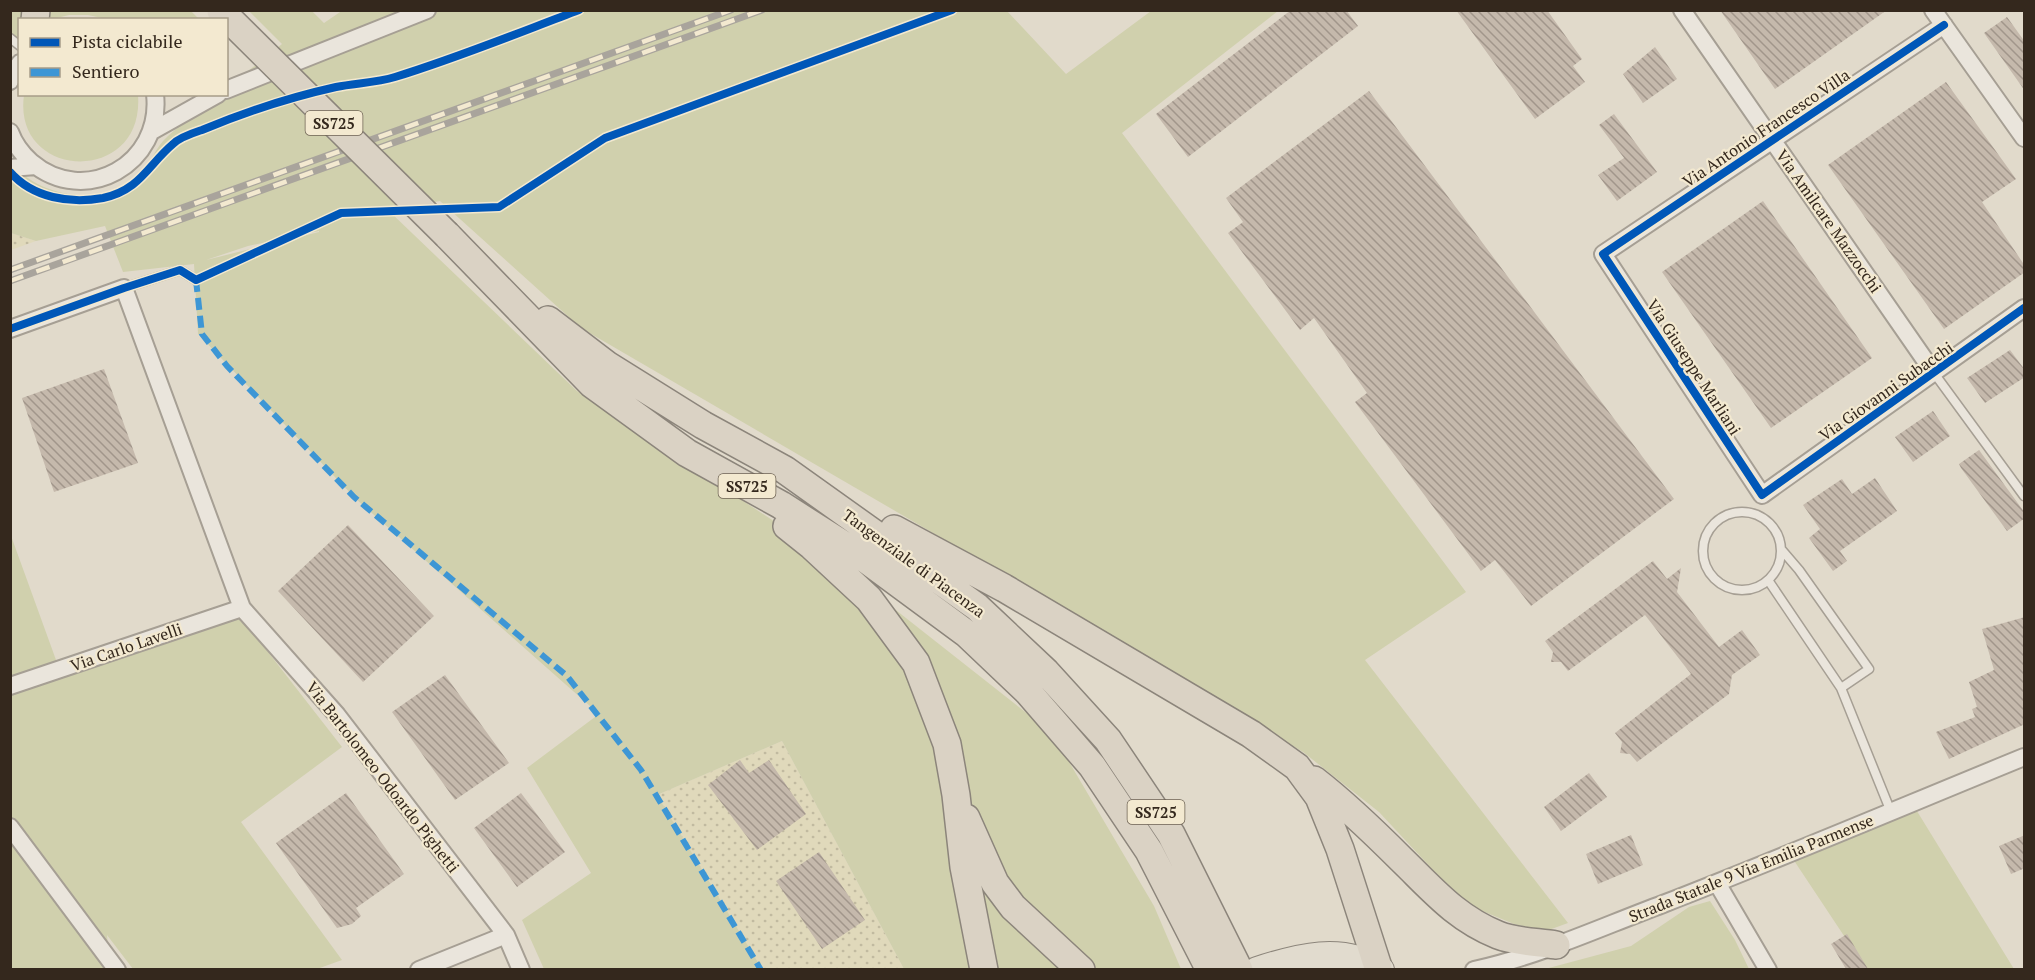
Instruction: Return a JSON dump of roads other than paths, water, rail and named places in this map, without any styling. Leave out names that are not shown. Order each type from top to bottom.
[{"type":"highway","name":"Tangenziale di Piacenza","points":[[221,11],[447,235],[592,384],[687,453],[781,505],[864,558],[1037,682],[1108,740],[1171,834],[1239,969]]},
{"type":"highway","name":"Tangenziale di Piacenza","points":[[478,267],[607,365],[703,424],[785,470],[977,607],[1037,682],[1149,851],[1210,969]]},
{"type":"highway","points":[[687,453],[812,546],[869,599],[916,663],[947,744],[956,795],[964,867],[984,969]]},
{"type":"highway","points":[[785,470],[1004,588],[1251,734],[1341,801],[1440,899],[1472,922],[1500,936],[1556,945]]},
{"type":"highway","points":[[1297,767],[1319,797],[1340,849],[1380,968]]},
{"type":"highway","points":[[956,795],[994,883],[1013,907],[1081,969]]},
{"type":"main road","points":[[1257,969],[1318,954],[1350,956],[1380,968]]},
{"type":"street","points":[[229,87],[427,10]]},
{"type":"street","name":"Via Amilcare Mazzocchi","points":[[1682,10],[1934,373]]},
{"type":"street","points":[[1934,10],[2025,138]]},
{"type":"street","name":"Via Antonio Francesco Villa","points":[[1603,254],[1944,25]]},
{"type":"street","points":[[10,81],[18,66]]},
{"type":"street","points":[[10,132],[24,156],[36,166],[62,179],[84,181],[106,177],[126,166],[142,150],[152,131],[156,108],[155,96]]},
{"type":"street","points":[[152,131],[214,96]]},
{"type":"street","points":[[10,168],[36,166]]},
{"type":"street","name":"Via Giuseppe Marliani","points":[[1603,254],[1762,495]]},
{"type":"street","points":[[10,329],[124,288]]},
{"type":"street","name":"Via Bartolomeo Odoardo Pighetti","points":[[124,288],[242,608],[337,715],[506,935],[521,969]]},
{"type":"street","name":"Via Giovanni Subacchi","points":[[1762,495],[2025,308]]},
{"type":"street","name":"Via Carlo Lavelli","points":[[10,687],[242,608]]},
{"type":"street","name":"Strada Statale 9 Via Emilia Parmense","points":[[1474,969],[1522,958],[1556,945],[2025,757]]},
{"type":"street","points":[[10,827],[117,969]]},
{"type":"street","points":[[1717,882],[1768,969]]},
{"type":"street","points":[[419,969],[506,935]]},
{"type":"lane","points":[[124,288],[180,270],[196,280]]},
{"type":"lane","points":[[1934,373],[2025,496]]},
{"type":"lane","points":[[1781,549],[1776,571],[1758,587],[1745,590],[1732,589],[1720,583],[1710,574],[1703,549],[1706,536],[1713,525],[1723,517],[1736,513],[1749,513],[1761,517],[1771,525],[1778,537],[1781,549],[1799,570],[1869,669],[1841,688]]},
{"type":"lane","points":[[1768,580],[1841,688],[1891,812]]},
{"type":"railway","points":[[10,270],[731,10]]},
{"type":"railway","points":[[10,281],[762,10]]}]
